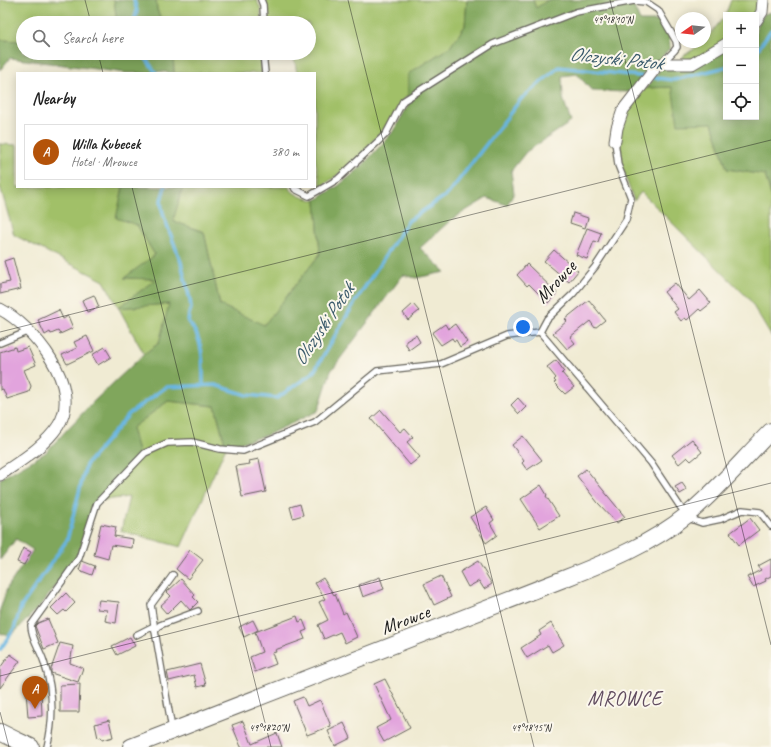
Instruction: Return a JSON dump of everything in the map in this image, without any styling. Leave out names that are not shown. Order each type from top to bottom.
[{"type":"street","points":[[759,16],[762,12],[763,0]]},
{"type":"street","points":[[658,67],[692,64],[723,46]]},
{"type":"street","name":"Mrowce","points":[[615,141],[617,128],[623,110],[658,67]]},
{"type":"street","points":[[0,309],[10,314],[30,330],[47,352],[57,370],[64,395],[65,405],[64,415],[59,425],[45,441],[0,475]]},
{"type":"street","name":"Mrowce","points":[[131,747],[610,560],[646,542],[687,515],[718,486],[771,431]]},
{"type":"street","points":[[0,732],[31,747]]},
{"type":"lane","points":[[261,0],[264,16]]},
{"type":"lane","points":[[294,188],[310,196],[338,179],[386,134],[404,101],[493,44],[576,12],[634,1],[646,2],[658,10],[676,41],[677,47],[658,67]]},
{"type":"lane","points":[[263,60],[265,72]]},
{"type":"lane","name":"Mrowce","points":[[615,141],[618,165],[631,198],[626,220],[595,267],[573,294],[547,319],[540,332],[651,463],[687,515]]},
{"type":"lane","points":[[0,343],[30,330]]},
{"type":"lane","points":[[47,747],[52,718],[50,686],[44,662],[31,633],[30,625],[79,558],[97,503],[145,453],[168,443],[192,442],[220,449],[243,451],[315,422],[377,371],[441,364],[507,336],[540,332]]},
{"type":"lane","points":[[687,515],[695,521],[702,523],[720,519],[742,510],[760,512],[771,526]]},
{"type":"lane","points":[[173,575],[151,605],[170,724],[173,731]]},
{"type":"lane","points":[[136,635],[198,611]]},
{"type":"green space","points":[[0,0],[114,0],[116,16],[16,16],[16,41],[0,40]]},
{"type":"green space","points":[[114,0],[156,0],[157,10],[160,16],[116,16]]},
{"type":"green space","points":[[156,0],[257,0],[261,10],[261,16],[160,16],[157,10]]},
{"type":"green space","points":[[266,0],[467,0],[465,26],[450,47],[408,74],[408,94],[383,130],[351,165],[321,187],[316,164],[316,72],[297,72],[294,60],[316,60],[316,16],[267,16]]},
{"type":"green space","points":[[467,0],[533,0],[536,8],[548,0],[631,0],[640,21],[660,21],[669,35],[670,48],[644,73],[630,92],[592,91],[577,74],[562,76],[563,98],[571,122],[526,152],[511,171],[514,193],[507,205],[487,198],[452,219],[420,248],[445,272],[416,278],[403,275],[331,371],[318,411],[267,435],[226,447],[215,406],[168,401],[132,428],[139,456],[96,501],[78,557],[42,604],[10,637],[0,633],[0,610],[7,588],[33,550],[16,539],[0,560],[0,479],[45,453],[92,403],[144,354],[159,343],[169,304],[118,308],[156,279],[124,278],[155,255],[137,225],[116,218],[123,188],[183,188],[173,221],[204,232],[220,305],[264,325],[320,254],[316,200],[338,186],[359,169],[392,133],[408,106],[408,74],[450,47],[465,26]]},
{"type":"green space","points":[[533,0],[548,0],[536,8]]},
{"type":"green space","points":[[731,0],[759,0],[755,12],[726,12]]},
{"type":"green space","points":[[771,12],[771,195],[765,175],[727,169],[712,123],[678,124],[672,87],[646,88],[661,68],[723,49],[723,120],[759,120],[759,23],[764,14]]},
{"type":"green space","points":[[723,18],[723,42],[696,59],[683,61],[683,56],[696,48],[711,48],[711,33]]},
{"type":"green space","points":[[0,40],[16,41],[16,59],[10,58],[0,70]]},
{"type":"green space","points":[[25,60],[173,60],[174,72],[118,72]]},
{"type":"green space","points":[[173,60],[261,60],[262,72],[174,72]]},
{"type":"green space","points":[[672,87],[712,123],[727,169],[765,175],[771,195],[771,336],[749,299],[641,192],[634,201],[620,157],[618,134],[620,123],[627,109],[646,88]]},
{"type":"green space","points":[[0,144],[16,145],[16,188],[123,188],[117,218],[137,225],[155,255],[125,278],[156,279],[119,307],[170,304],[159,343],[144,354],[104,281],[14,235],[0,186]]},
{"type":"green space","points":[[183,188],[290,188],[297,195],[316,200],[320,254],[264,326],[220,305],[204,232],[172,221]]},
{"type":"green space","points":[[168,401],[215,406],[226,447],[181,547],[121,531],[129,497],[96,501],[139,456],[132,428]]},
{"type":"building","points":[[573,213],[588,218],[585,228],[570,223]]},
{"type":"building","points":[[587,228],[601,233],[598,242],[594,241],[587,259],[576,255]]},
{"type":"building","points":[[554,250],[578,271],[569,282],[544,261]]},
{"type":"building","points":[[13,258],[21,289],[0,294],[0,284],[10,282],[4,261]]},
{"type":"building","points":[[527,264],[557,293],[548,303],[529,284],[527,286],[517,275]]},
{"type":"building","points":[[675,283],[689,300],[700,290],[711,303],[701,311],[699,309],[687,320],[685,318],[681,321],[674,312],[678,309],[664,292]]},
{"type":"building","points":[[94,295],[99,307],[87,312],[82,300]]},
{"type":"building","points":[[589,300],[605,320],[595,328],[590,321],[570,337],[575,343],[567,349],[553,333],[567,321],[565,319]]},
{"type":"building","points":[[413,304],[419,311],[408,320],[403,313]]},
{"type":"building","points":[[59,310],[63,319],[68,316],[73,328],[60,334],[58,331],[51,334],[50,332],[45,335],[38,320]]},
{"type":"building","points":[[445,324],[448,329],[455,324],[467,342],[460,347],[456,340],[454,341],[452,338],[441,345],[432,333]]},
{"type":"building","points":[[416,335],[420,342],[409,350],[406,345],[406,341]]},
{"type":"building","points":[[87,336],[94,351],[67,364],[62,355],[77,348],[74,342]]},
{"type":"building","points":[[15,347],[16,351],[28,347],[36,365],[24,370],[31,386],[29,392],[7,399],[3,389],[0,390],[0,352]]},
{"type":"building","points":[[105,347],[111,357],[98,365],[92,355]]},
{"type":"building","points":[[556,360],[564,371],[562,373],[574,387],[565,394],[554,383],[556,382],[554,380],[556,378],[547,367]]},
{"type":"building","points":[[518,398],[526,407],[519,414],[511,405]]},
{"type":"building","points":[[381,410],[400,432],[405,428],[413,437],[407,442],[420,457],[410,465],[371,419]]},
{"type":"building","points":[[523,436],[542,460],[527,470],[522,463],[524,461],[512,445]]},
{"type":"building","points":[[692,439],[702,452],[691,461],[687,457],[679,464],[672,455]]},
{"type":"building","points":[[259,459],[266,492],[242,497],[236,466],[250,464],[249,461]]},
{"type":"building","points":[[586,469],[625,517],[617,523],[598,503],[577,476]]},
{"type":"building","points":[[682,483],[687,490],[680,494],[675,487]]},
{"type":"building","points":[[541,485],[559,516],[540,528],[521,499]]},
{"type":"building","points":[[300,504],[303,515],[293,518],[290,507]]},
{"type":"building","points":[[486,507],[494,520],[490,523],[497,535],[486,543],[470,517]]},
{"type":"building","points":[[750,518],[759,530],[739,545],[730,533]]},
{"type":"building","points":[[101,524],[116,527],[114,536],[133,539],[132,548],[111,545],[108,559],[94,555]]},
{"type":"building","points":[[23,548],[31,552],[24,565],[17,562]]},
{"type":"building","points":[[190,550],[203,560],[188,579],[176,569]]},
{"type":"building","points":[[771,559],[771,576],[765,579],[766,581],[753,587],[747,577],[761,570],[758,566]]},
{"type":"building","points":[[82,561],[95,566],[92,575],[79,570]]},
{"type":"building","points":[[478,561],[492,584],[484,589],[479,581],[468,587],[460,572]]},
{"type":"building","points":[[441,576],[451,597],[434,605],[424,584]]},
{"type":"building","points":[[380,577],[384,589],[363,597],[359,585]]},
{"type":"building","points":[[323,578],[334,595],[335,594],[343,614],[346,612],[357,637],[345,643],[340,632],[324,639],[318,625],[328,620],[319,602],[325,599],[315,583]]},
{"type":"building","points":[[181,579],[195,595],[193,597],[198,602],[190,610],[181,600],[167,614],[160,606],[171,596],[167,592]]},
{"type":"building","points":[[66,593],[75,603],[66,612],[64,610],[58,615],[51,608]]},
{"type":"building","points":[[99,600],[119,602],[116,623],[105,621],[107,610],[97,609]]},
{"type":"building","points":[[297,616],[299,622],[303,620],[307,630],[302,632],[305,639],[275,650],[276,652],[272,653],[276,664],[255,672],[250,657],[262,652],[255,632]]},
{"type":"building","points":[[48,619],[58,643],[44,649],[35,626],[38,623]]},
{"type":"building","points":[[253,620],[258,630],[244,637],[239,627]]},
{"type":"building","points":[[551,623],[564,645],[552,652],[548,645],[527,658],[521,648],[541,635],[539,631]]},
{"type":"building","points":[[130,637],[135,646],[117,655],[112,646]]},
{"type":"building","points":[[60,643],[73,646],[70,663],[83,668],[78,682],[51,673]]},
{"type":"building","points":[[10,654],[20,661],[0,688],[0,668]]},
{"type":"building","points":[[200,664],[206,685],[197,687],[194,675],[169,681],[167,672]]},
{"type":"building","points":[[385,679],[410,728],[384,742],[376,728],[391,720],[374,684]]},
{"type":"building","points":[[80,684],[79,712],[60,712],[60,685]]},
{"type":"building","points":[[41,689],[42,716],[28,717],[26,691]]},
{"type":"building","points":[[303,697],[307,706],[320,700],[331,726],[307,735],[293,701]]},
{"type":"building","points":[[109,720],[113,737],[102,740],[101,737],[98,738],[95,724]]},
{"type":"building","points":[[243,721],[252,744],[277,733],[282,747],[241,747],[232,725]]},
{"type":"building","points":[[344,723],[351,738],[335,746],[328,731]]},
{"type":"waterway","points":[[134,0],[137,11],[135,16]]},
{"type":"waterway","name":"Olczyski Potok","points":[[759,48],[771,30]]},
{"type":"waterway","points":[[147,60],[155,72]]},
{"type":"waterway","name":"Olczyski Potok","points":[[0,650],[14,629],[21,607],[67,540],[86,465],[129,414],[166,387],[215,385],[247,395],[277,398],[313,373],[355,302],[408,221],[448,194],[521,99],[559,67],[674,80],[723,68]]},
{"type":"waterway","points":[[165,188],[161,200],[162,209],[181,262],[190,300],[191,308],[188,322],[193,328],[200,343],[202,352],[203,386]]},
{"type":"place","name":"Willa Kubecek","points":[[35,709]]},
{"type":"district","name":"MROWCE","points":[[625,698]]}]
